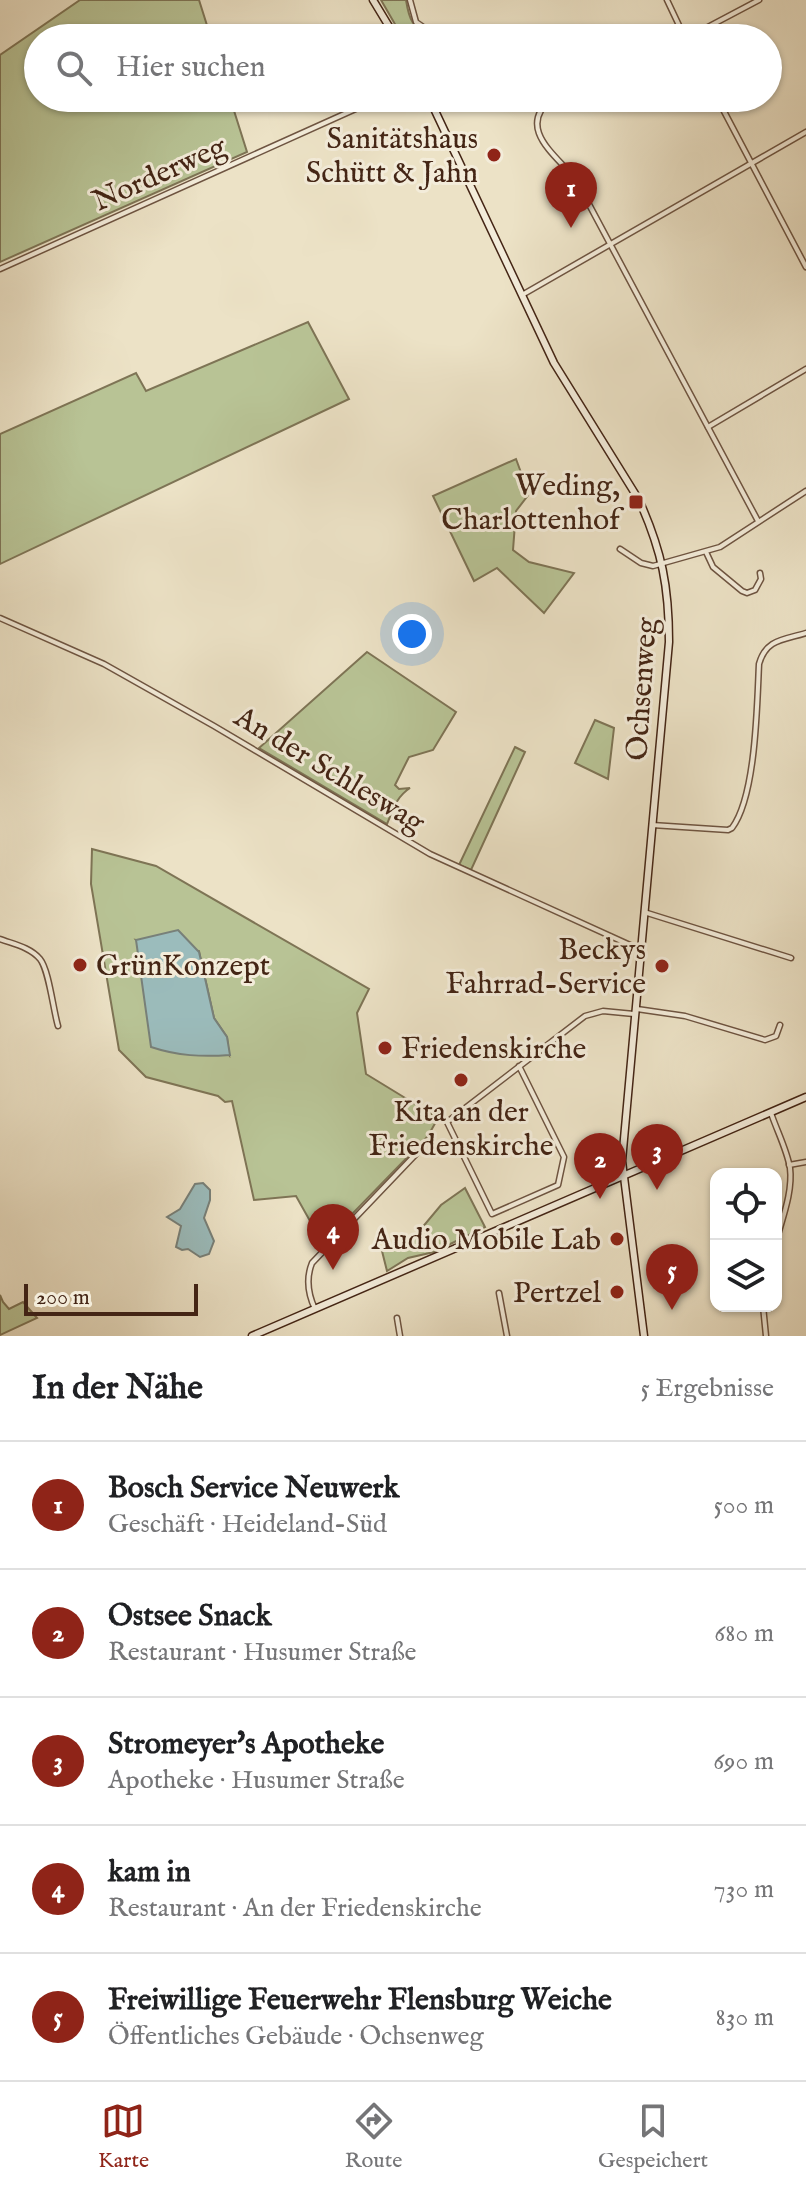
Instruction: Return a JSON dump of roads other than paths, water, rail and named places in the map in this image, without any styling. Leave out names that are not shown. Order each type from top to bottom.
[{"type":"main road","points":[[373,0],[388,24]]},
{"type":"main road","name":"Ochsenweg","points":[[436,112],[554,363],[639,500],[667,586],[669,642],[622,1160],[644,1336]]},
{"type":"main road","points":[[252,1336],[806,1097]]},
{"type":"street","points":[[410,0],[419,24]]},
{"type":"street","points":[[667,0],[679,24]]},
{"type":"street","points":[[713,24],[759,0]]},
{"type":"street","name":"Norderweg","points":[[0,269],[349,112]]},
{"type":"street","points":[[541,112],[538,125],[541,141],[576,180],[758,521]]},
{"type":"street","points":[[724,112],[806,267]]},
{"type":"street","points":[[522,295],[806,132]]},
{"type":"street","points":[[708,427],[806,369]]},
{"type":"street","points":[[620,549],[641,563],[653,566],[706,552],[729,543],[806,491]]},
{"type":"street","points":[[706,552],[713,567],[747,593],[755,590],[761,579],[760,573]]},
{"type":"street","name":"An der Schleswag","points":[[0,618],[104,664],[430,854],[641,950]]},
{"type":"street","points":[[652,825],[728,830],[736,824],[751,770],[762,652],[771,644],[806,633]]},
{"type":"street","points":[[644,912],[791,958]]},
{"type":"street","points":[[0,939],[32,952],[42,961],[58,1026]]},
{"type":"street","points":[[519,1066],[564,1157],[558,1185],[492,1214],[447,1122],[519,1066],[585,1016],[603,1011],[694,1019],[765,1040],[776,1036],[780,1025]]},
{"type":"street","points":[[771,1112],[789,1165],[789,1188],[776,1240]]},
{"type":"street","points":[[315,1309],[308,1278],[312,1263],[417,1153]]},
{"type":"street","points":[[789,1165],[806,1162]]},
{"type":"street","points":[[499,1293],[507,1336]]},
{"type":"street","points":[[764,1312],[766,1336]]},
{"type":"street","points":[[397,1318],[400,1336]]},
{"type":"water","points":[[178,930],[199,952],[214,1018],[227,1037],[230,1055],[190,1055],[151,1047],[136,940]]},
{"type":"water","points":[[203,1183],[210,1190],[204,1218],[214,1241],[209,1254],[200,1257],[188,1249],[176,1247],[181,1226],[167,1217],[180,1209],[195,1184]]},
{"type":"place","name":"Sanitätshaus Schütt & Jahn","points":[[494,155]]},
{"type":"place","name":"Bosch Service Neuwerk","points":[[571,228]]},
{"type":"place","name":"Weding, Charlottenhof","points":[[636,502]]},
{"type":"place","name":"GrünKonzept","points":[[80,965]]},
{"type":"place","name":"Beckys Fahrrad-Service","points":[[662,966]]},
{"type":"place","name":"Friedenskirche","points":[[385,1048]]},
{"type":"place","name":"Kita an der Friedenskirche","points":[[461,1080]]},
{"type":"place","name":"Stromeyer's Apotheke","points":[[657,1190]]},
{"type":"place","name":"Ostsee Snack","points":[[600,1199]]},
{"type":"place","name":"Audio Mobile Lab","points":[[617,1239]]},
{"type":"place","name":"kam in","points":[[333,1270]]},
{"type":"place","name":"Pertzel","points":[[617,1292]]},
{"type":"place","name":"Freiwillige Feuerwehr Flensburg Weiche","points":[[672,1310]]}]
